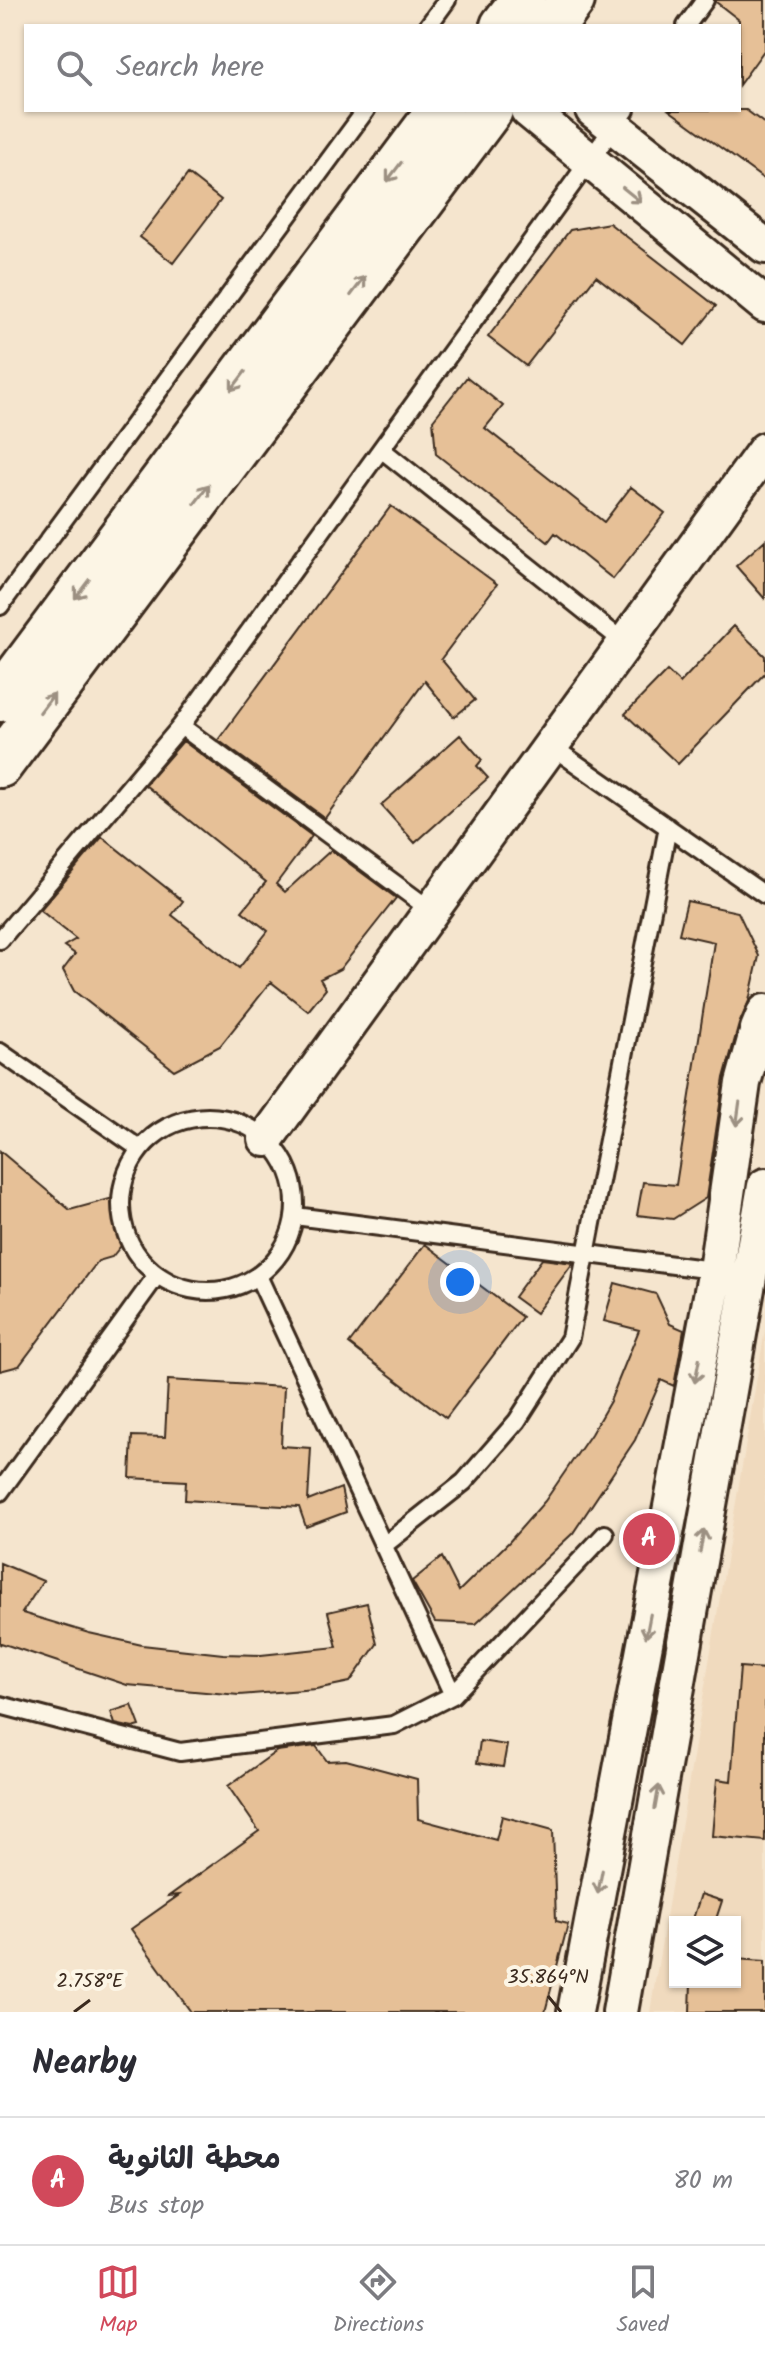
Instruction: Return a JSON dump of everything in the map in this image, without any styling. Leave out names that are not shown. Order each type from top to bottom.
[{"type":"main road","points":[[505,24],[523,0]]},
{"type":"main road","points":[[554,24],[572,0]]},
{"type":"main road","points":[[0,699],[439,112]]},
{"type":"main road","points":[[0,765],[489,112]]},
{"type":"street","points":[[530,112],[765,305]]},
{"type":"street","points":[[611,116],[765,246]]},
{"type":"street","points":[[266,1139],[765,450]]},
{"type":"street","points":[[575,2012],[716,1270],[743,1083],[765,1012]]},
{"type":"street","points":[[620,2012],[757,1276],[765,1186]]},
{"type":"lane","points":[[429,24],[447,0]]},
{"type":"lane","points":[[687,24],[705,0]]},
{"type":"lane","points":[[0,606],[365,112]]},
{"type":"lane","points":[[0,940],[181,726],[589,160],[611,116]]},
{"type":"lane","points":[[381,449],[625,643]]},
{"type":"lane","points":[[181,726],[432,911]]},
{"type":"lane","points":[[551,746],[765,895]]},
{"type":"lane","points":[[383,1546],[464,1482],[517,1421],[570,1338],[668,827]]},
{"type":"lane","points":[[0,1052],[140,1149]]},
{"type":"lane","points":[[215,1117],[242,1124],[266,1139],[284,1161],[294,1188],[295,1216],[288,1239],[276,1260],[258,1276],[234,1288],[207,1292],[181,1287],[157,1275],[137,1255],[125,1230],[121,1201],[126,1174],[140,1149],[161,1130],[187,1119],[215,1117]]},
{"type":"lane","points":[[295,1216],[757,1276]]},
{"type":"lane","points":[[0,1492],[157,1275]]},
{"type":"lane","points":[[258,1276],[453,1695]]},
{"type":"lane","points":[[0,1705],[180,1752],[394,1725],[453,1695],[605,1534]]},
{"type":"shaded area","points":[[765,1330],[765,2012],[650,2012]]},
{"type":"building","points":[[765,0],[765,49],[741,82],[741,24],[716,2]]},
{"type":"building","points":[[746,110],[765,124],[765,180],[672,112]]},
{"type":"building","points":[[188,174],[221,200],[173,263],[140,237]]},
{"type":"building","points":[[609,223],[716,306],[685,345],[596,276],[526,366],[488,337],[570,230]]},
{"type":"building","points":[[467,377],[503,406],[485,428],[604,522],[631,487],[665,513],[613,579],[555,533],[548,542],[436,454],[433,420]]},
{"type":"building","points":[[391,506],[497,584],[441,659],[475,700],[454,717],[425,681],[325,818],[218,740]]},
{"type":"building","points":[[765,540],[765,599],[736,566]]},
{"type":"building","points":[[734,626],[765,656],[765,673],[678,764],[625,714],[667,671],[680,683]]},
{"type":"building","points":[[460,735],[482,760],[477,766],[488,778],[415,843],[381,805]]},
{"type":"building","points":[[183,741],[312,836],[276,884],[285,892],[331,850],[396,898],[340,969],[320,979],[326,989],[308,1011],[271,982],[220,1046],[174,1070],[74,991],[63,970],[75,954],[64,946],[76,939],[40,910],[102,837],[183,901],[172,915],[239,968],[268,931],[242,911],[266,882],[145,785]]},
{"type":"building","points":[[687,901],[738,912],[759,956],[749,1001],[739,1024],[724,1078],[706,1198],[673,1219],[637,1215],[643,1182],[676,1185],[714,942],[679,934]]},
{"type":"building","points":[[0,1151],[70,1210],[117,1197],[128,1237],[112,1257],[98,1261],[19,1366],[0,1371]]},
{"type":"building","points":[[425,1244],[522,1317],[446,1418],[349,1344]]},
{"type":"building","points":[[542,1259],[573,1263],[536,1313],[514,1297]]},
{"type":"building","points":[[615,1283],[656,1294],[670,1324],[684,1330],[674,1386],[661,1380],[635,1440],[573,1533],[476,1624],[435,1622],[412,1581],[442,1557],[459,1591],[545,1501],[610,1401],[639,1330],[604,1321]]},
{"type":"building","points":[[168,1380],[284,1387],[281,1446],[311,1448],[308,1501],[341,1488],[346,1512],[306,1527],[299,1507],[185,1500],[186,1481],[130,1478],[132,1436],[165,1437]]},
{"type":"building","points":[[0,1563],[43,1581],[22,1613],[142,1645],[261,1655],[337,1647],[328,1612],[367,1603],[377,1644],[350,1682],[316,1689],[239,1695],[127,1685],[0,1645]]},
{"type":"building","points":[[740,1667],[765,1669],[765,1841],[712,1836],[717,1779],[731,1781]]},
{"type":"building","points":[[132,1705],[140,1726],[133,1728],[115,1724],[111,1712]]},
{"type":"building","points":[[480,1741],[507,1745],[503,1767],[477,1763]]},
{"type":"building","points":[[316,1746],[327,1761],[346,1760],[417,1779],[418,1819],[496,1840],[502,1816],[553,1830],[556,1921],[568,1924],[545,2012],[191,2012],[131,1929],[179,1895],[169,1896],[259,1831],[228,1786],[277,1751]]},
{"type":"building","points":[[701,1894],[722,1901],[717,1916],[694,1916]]},
{"type":"building","points":[[741,1959],[765,1961],[765,2012],[690,2012],[691,1988],[741,1988]]},
{"type":"place","name":"محطة الثانوية","points":[[649,1539]]}]
